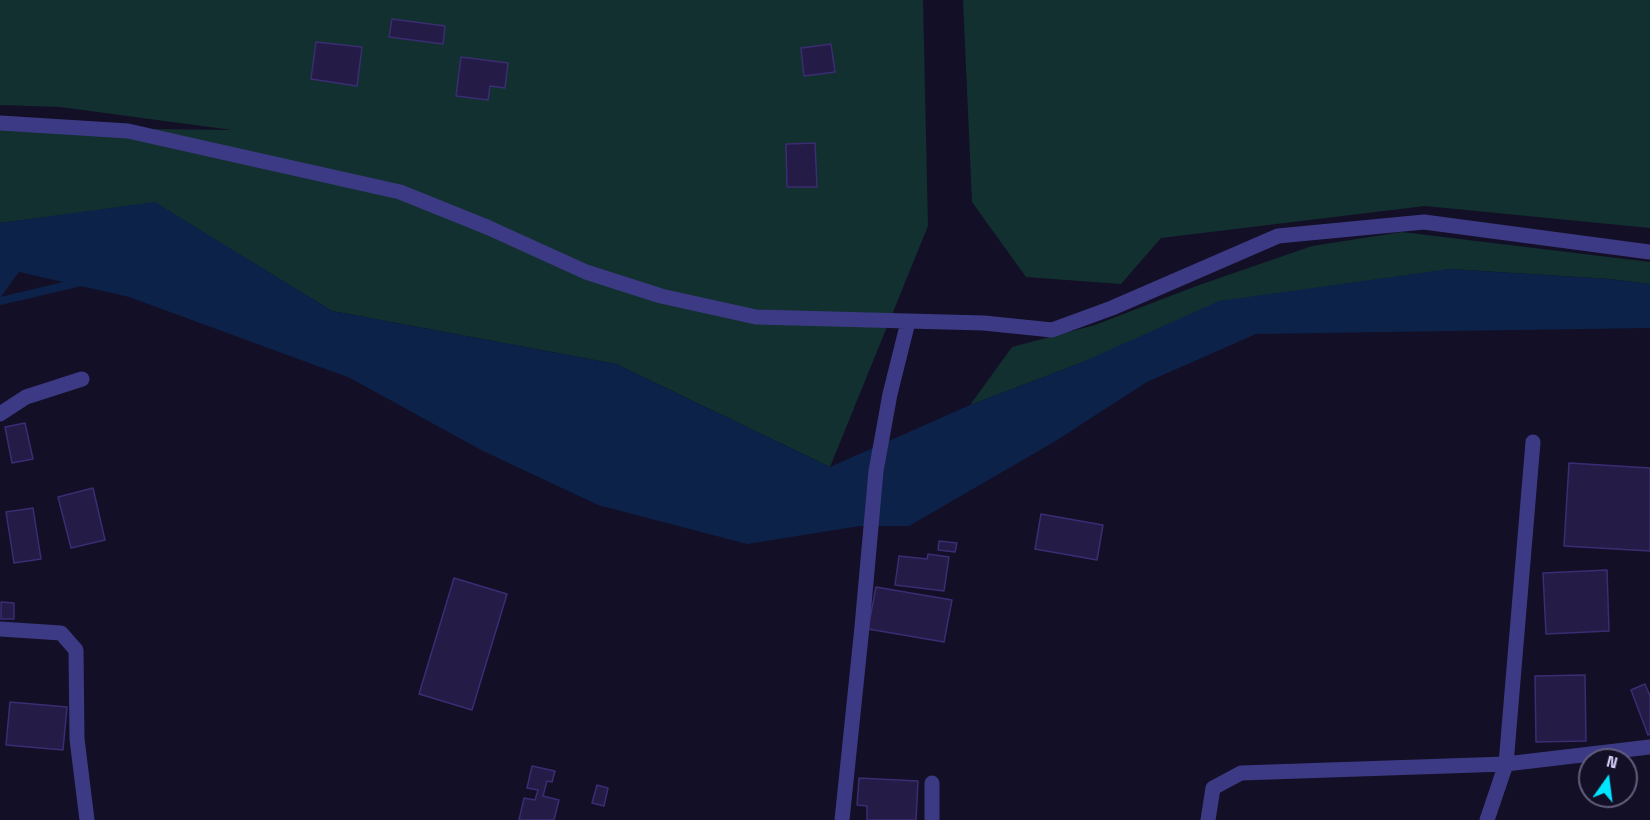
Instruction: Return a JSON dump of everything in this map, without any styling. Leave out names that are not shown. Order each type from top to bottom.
[{"type":"street","points":[[0,123],[128,131],[400,192],[487,227],[586,272],[661,296],[756,317],[984,323],[1052,330],[1112,308],[1278,236],[1424,222],[1650,252]]},
{"type":"street","points":[[842,820],[876,471],[890,394],[908,322]]},
{"type":"street","points":[[0,414],[26,397],[82,379]]},
{"type":"street","points":[[1487,820],[1506,764],[1533,442]]},
{"type":"street","points":[[0,629],[61,633],[76,650],[77,739],[87,820]]},
{"type":"street","points":[[1208,820],[1213,788],[1241,772],[1506,764],[1650,747]]},
{"type":"street","points":[[932,783],[932,820]]},
{"type":"green space","points":[[0,0],[923,0],[928,226],[830,467],[616,364],[332,311],[155,203],[0,223],[0,127],[232,130],[60,107],[0,105]]},
{"type":"green space","points":[[963,0],[1650,0],[1650,228],[1425,206],[1161,238],[1121,284],[1026,277],[972,202]]},
{"type":"green space","points":[[1402,232],[1650,262],[1650,284],[1609,279],[1449,269],[1078,364],[970,405],[1012,347],[1095,325],[1199,285],[1312,246]]},
{"type":"water","points":[[155,202],[332,311],[616,364],[830,467],[970,405],[1078,364],[1219,301],[1449,269],[1609,279],[1650,284],[1650,328],[1256,334],[1147,382],[1054,442],[909,526],[860,526],[747,544],[598,505],[481,450],[350,378],[129,297],[19,272],[0,298],[0,223]]},
{"type":"building","points":[[392,19],[445,26],[443,44],[389,37]]},
{"type":"building","points":[[316,42],[362,47],[357,86],[311,79]]},
{"type":"building","points":[[831,44],[835,72],[804,76],[801,48]]},
{"type":"building","points":[[461,57],[508,63],[505,88],[490,86],[488,100],[456,96]]},
{"type":"building","points":[[815,143],[817,187],[787,187],[786,144]]},
{"type":"building","points":[[25,423],[33,459],[12,463],[5,427]]},
{"type":"building","points":[[1569,463],[1650,468],[1650,551],[1564,546]]},
{"type":"building","points":[[93,488],[105,540],[71,548],[58,497]]},
{"type":"building","points":[[33,508],[41,559],[14,563],[6,512]]},
{"type":"building","points":[[1041,514],[1103,525],[1097,560],[1035,549]]},
{"type":"building","points":[[939,541],[957,543],[955,552],[938,550]]},
{"type":"building","points":[[928,554],[949,557],[944,591],[895,585],[899,556],[927,559]]},
{"type":"building","points":[[1607,570],[1609,631],[1546,634],[1543,573]]},
{"type":"building","points":[[454,578],[507,594],[472,710],[419,694]]},
{"type":"building","points":[[876,587],[952,600],[944,642],[868,629]]},
{"type":"building","points":[[1,602],[14,603],[14,619],[1,619]]},
{"type":"building","points":[[1585,675],[1586,741],[1536,742],[1535,676]]},
{"type":"building","points":[[1645,684],[1650,696],[1650,734],[1648,735],[1631,690]]},
{"type":"building","points":[[10,702],[67,707],[63,750],[6,745]]},
{"type":"building","points":[[532,766],[555,771],[552,782],[547,781],[543,796],[559,800],[554,820],[519,820],[524,798],[535,800],[538,790],[527,788]]},
{"type":"building","points":[[859,778],[918,781],[916,820],[867,820],[867,806],[857,805]]},
{"type":"building","points":[[597,785],[608,788],[604,806],[592,803]]},
{"type":"waterway","points":[[0,301],[81,282]]}]
